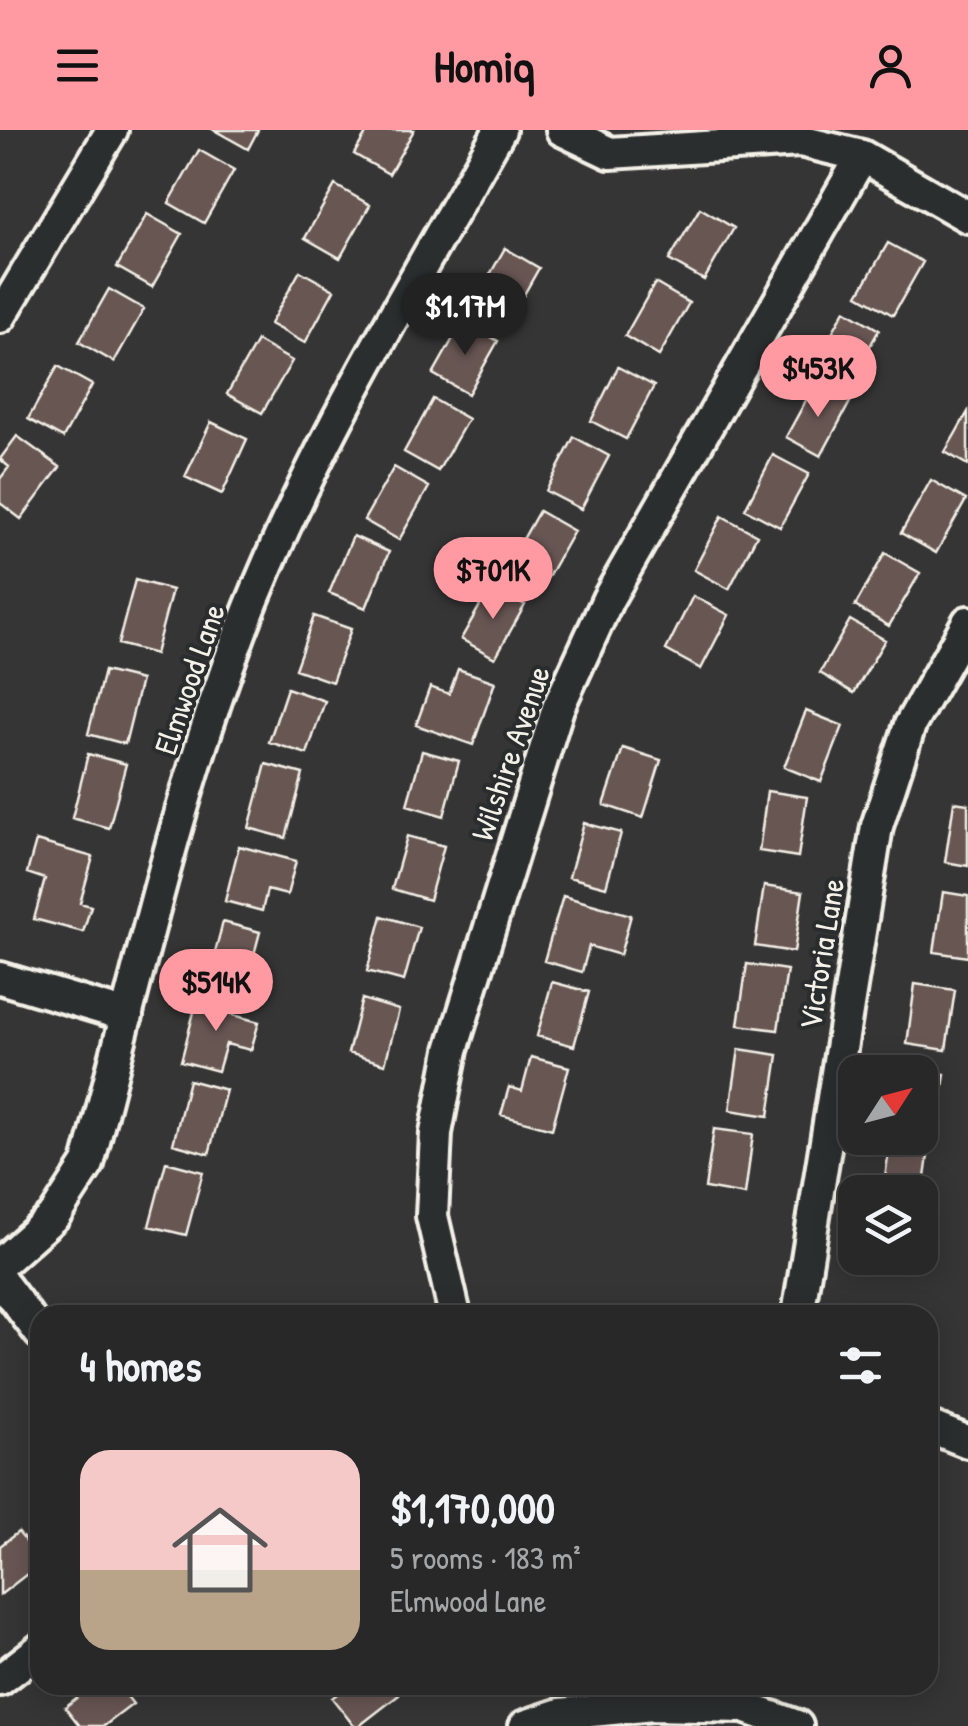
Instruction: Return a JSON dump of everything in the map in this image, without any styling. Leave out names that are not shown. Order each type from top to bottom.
[{"type":"street","points":[[0,317],[112,130]]},
{"type":"street","name":"Elmwood Lane","points":[[0,1264],[55,1215],[88,1164],[200,748],[241,630],[303,488],[362,372],[500,130]]},
{"type":"street","points":[[562,130],[610,153],[800,142],[862,156],[968,217]]},
{"type":"street","name":"Wilshire Avenue","points":[[452,1305],[432,1216],[436,1133],[452,1050],[558,708],[608,599],[862,156]]},
{"type":"street","name":"Victoria Lane","points":[[800,1305],[878,826],[910,724],[968,622]]},
{"type":"street","points":[[0,978],[128,1016]]},
{"type":"street","points":[[0,1280],[30,1319]]},
{"type":"street","points":[[938,1430],[968,1442]]},
{"type":"street","points":[[0,1680],[30,1657]]},
{"type":"street","points":[[525,1726],[560,1714],[653,1705],[744,1707],[796,1726]]},
{"type":"building","points":[[214,130],[258,130],[248,149]]},
{"type":"building","points":[[368,130],[414,130],[389,174],[354,154]]},
{"type":"building","points":[[199,150],[234,170],[204,223],[169,203]]},
{"type":"building","points":[[335,185],[370,205],[340,258],[305,238]]},
{"type":"building","points":[[700,208],[734,228],[704,280],[669,260]]},
{"type":"building","points":[[147,214],[182,234],[152,287],[117,267]]},
{"type":"building","points":[[888,243],[923,262],[893,315],[858,295]]},
{"type":"building","points":[[505,248],[539,268],[509,321],[475,301]]},
{"type":"building","points":[[300,271],[334,290],[305,343],[270,324]]},
{"type":"building","points":[[655,283],[689,303],[659,356],[625,336]]},
{"type":"building","points":[[109,289],[144,309],[114,362],[79,342]]},
{"type":"building","points":[[845,310],[879,330],[849,383],[815,363]]},
{"type":"building","points":[[463,321],[498,341],[468,394],[433,374]]},
{"type":"building","points":[[257,341],[292,361],[262,413],[227,394]]},
{"type":"building","points":[[58,366],[92,385],[63,438],[28,419]]},
{"type":"building","points":[[618,367],[654,386],[626,439],[591,421]]},
{"type":"building","points":[[815,384],[850,402],[821,456],[786,437]]},
{"type":"building","points":[[433,399],[468,419],[438,471],[404,452]]},
{"type":"building","points":[[968,412],[968,465],[945,452]]},
{"type":"building","points":[[211,422],[247,439],[222,494],[185,477]]},
{"type":"building","points":[[17,436],[60,467],[21,519],[0,503],[0,479],[9,467],[0,459]]},
{"type":"building","points":[[574,437],[609,456],[581,509],[546,491]]},
{"type":"building","points":[[773,455],[809,474],[780,527],[745,509]]},
{"type":"building","points":[[394,467],[429,487],[399,540],[364,520]]},
{"type":"building","points":[[931,480],[966,500],[936,553],[901,533]]},
{"type":"building","points":[[539,511],[574,531],[544,584],[509,564]]},
{"type":"building","points":[[722,516],[757,535],[729,589],[694,570]]},
{"type":"building","points":[[353,536],[389,552],[366,608],[329,593]]},
{"type":"building","points":[[885,553],[920,573],[889,626],[855,606]]},
{"type":"building","points":[[135,580],[172,590],[155,654],[118,644]]},
{"type":"building","points":[[491,586],[525,605],[495,658],[461,639]]},
{"type":"building","points":[[693,596],[729,615],[701,669],[666,650]]},
{"type":"building","points":[[314,616],[351,629],[332,682],[295,669]]},
{"type":"building","points":[[850,620],[885,640],[854,693],[820,673]]},
{"type":"building","points":[[458,669],[495,682],[473,745],[416,725],[430,687],[449,694]]},
{"type":"building","points":[[104,671],[141,680],[125,744],[88,734]]},
{"type":"building","points":[[287,688],[325,701],[307,754],[269,742]]},
{"type":"building","points":[[806,711],[843,726],[821,782],[784,767]]},
{"type":"building","points":[[623,748],[661,760],[643,818],[604,805]]},
{"type":"building","points":[[422,751],[459,761],[444,816],[407,805]]},
{"type":"building","points":[[88,754],[126,764],[109,828],[72,818]]},
{"type":"building","points":[[266,764],[303,774],[286,838],[249,828]]},
{"type":"building","points":[[767,791],[807,797],[798,857],[759,851]]},
{"type":"building","points":[[954,802],[968,804],[968,866],[945,862]]},
{"type":"building","points":[[584,823],[621,833],[606,887],[569,877]]},
{"type":"building","points":[[407,836],[444,846],[429,900],[392,889]]},
{"type":"building","points":[[36,841],[93,857],[80,903],[91,906],[83,932],[34,919],[45,879],[27,873]]},
{"type":"building","points":[[239,846],[296,861],[287,895],[267,890],[262,911],[225,901]]},
{"type":"building","points":[[764,886],[803,892],[794,952],[755,946]]},
{"type":"building","points":[[943,892],[968,896],[968,957],[934,952]]},
{"type":"building","points":[[563,896],[631,915],[620,955],[589,946],[582,972],[544,961]]},
{"type":"building","points":[[382,916],[419,927],[404,981],[367,971]]},
{"type":"building","points":[[223,922],[260,932],[243,996],[206,986]]},
{"type":"building","points":[[747,964],[787,970],[778,1030],[738,1025]]},
{"type":"building","points":[[552,982],[589,992],[574,1046],[537,1036]]},
{"type":"building","points":[[915,984],[955,990],[946,1050],[907,1044]]},
{"type":"building","points":[[198,997],[235,1007],[233,1015],[259,1022],[251,1050],[226,1044],[218,1071],[181,1061]]},
{"type":"building","points":[[362,999],[399,1010],[385,1064],[348,1053]]},
{"type":"building","points":[[739,1049],[778,1055],[769,1116],[730,1110]]},
{"type":"building","points":[[531,1057],[569,1067],[552,1129],[501,1115],[509,1087],[522,1091]]},
{"type":"building","points":[[938,1073],[945,1074],[938,1121]]},
{"type":"building","points":[[189,1080],[226,1090],[209,1154],[173,1144]]},
{"type":"building","points":[[714,1129],[753,1134],[745,1195],[705,1188]]},
{"type":"building","points":[[888,1155],[928,1156],[925,1175],[885,1175]]},
{"type":"building","points":[[166,1162],[203,1172],[186,1235],[149,1226]]},
{"type":"building","points":[[18,1532],[30,1547],[30,1572],[0,1595],[0,1546]]},
{"type":"building","points":[[80,1695],[126,1695],[133,1704],[104,1726],[80,1726],[65,1707]]},
{"type":"building","points":[[399,1695],[359,1726],[354,1726],[332,1698]]}]
